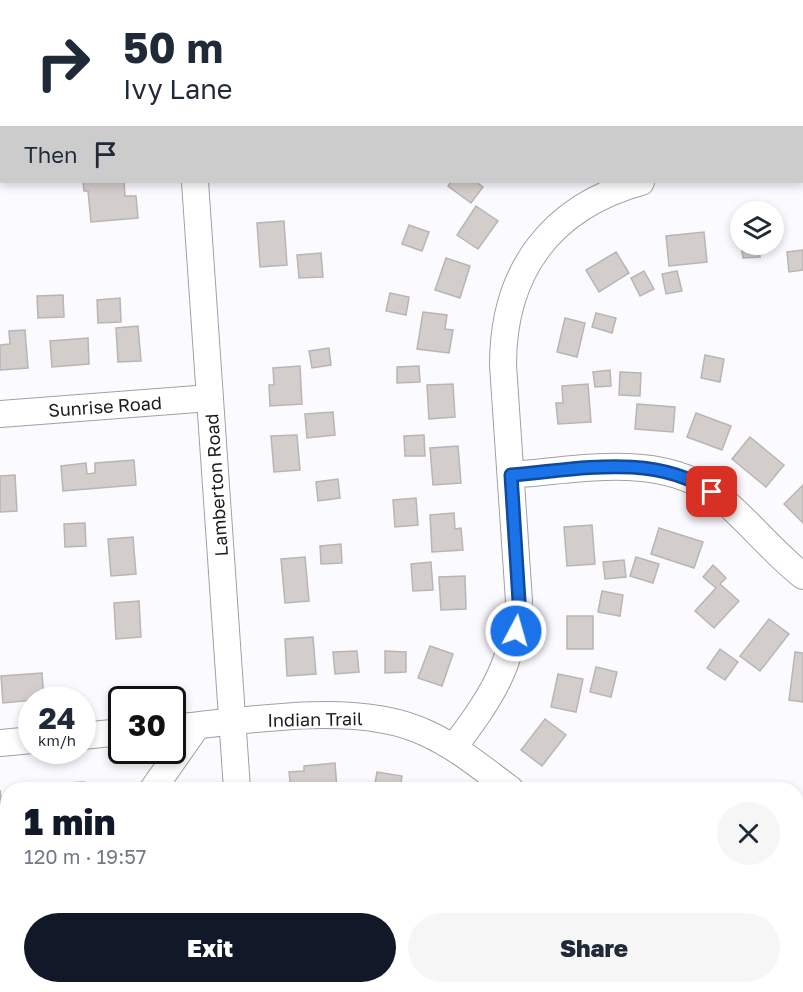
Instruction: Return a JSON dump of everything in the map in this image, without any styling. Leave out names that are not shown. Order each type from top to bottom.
[{"type":"street","name":"Lamberton Road","points":[[195,183],[237,782]]},
{"type":"street","points":[[453,747],[497,685],[509,658],[516,631],[519,601],[503,339],[509,307],[519,279],[535,251],[571,214],[595,198],[638,183]]},
{"type":"street","name":"Sunrise Road","points":[[0,414],[210,398]]},
{"type":"street","points":[[511,475],[629,467],[678,475],[701,485],[722,499],[803,576]]},
{"type":"street","name":"Indian Trail","points":[[186,727],[328,716],[362,716],[414,728],[453,747],[500,782]]},
{"type":"street","points":[[0,743],[18,741]]},
{"type":"street","points":[[156,782],[166,764]]},
{"type":"building","points":[[83,183],[124,183],[125,196],[136,196],[138,218],[91,222],[88,191],[84,191]]},
{"type":"building","points":[[450,183],[477,183],[483,187],[471,203],[448,186]]},
{"type":"building","points":[[476,206],[498,221],[478,249],[457,235]]},
{"type":"building","points":[[284,221],[287,265],[260,267],[257,223]]},
{"type":"building","points":[[409,225],[429,232],[422,251],[402,244]]},
{"type":"building","points":[[704,232],[707,262],[669,266],[666,236]]},
{"type":"building","points":[[803,250],[803,270],[789,272],[787,252]]},
{"type":"building","points":[[616,252],[629,273],[599,292],[586,270]]},
{"type":"building","points":[[321,253],[323,277],[299,278],[297,255]]},
{"type":"building","points":[[743,255],[760,255],[760,257],[743,258]]},
{"type":"building","points":[[446,258],[470,266],[460,298],[435,290]]},
{"type":"building","points":[[644,271],[654,289],[640,296],[631,278]]},
{"type":"building","points":[[677,271],[682,291],[666,294],[662,274]]},
{"type":"building","points":[[390,293],[409,297],[406,315],[386,311]]},
{"type":"building","points":[[63,295],[64,317],[38,318],[37,296]]},
{"type":"building","points":[[120,298],[121,322],[98,323],[97,300]]},
{"type":"building","points":[[423,312],[447,315],[445,329],[453,330],[449,353],[417,349]]},
{"type":"building","points":[[596,313],[616,318],[612,333],[592,327]]},
{"type":"building","points":[[565,318],[585,323],[577,357],[557,352]]},
{"type":"building","points":[[138,326],[141,361],[118,362],[116,328]]},
{"type":"building","points":[[25,330],[28,368],[0,370],[0,345],[10,344],[9,331]]},
{"type":"building","points":[[88,338],[89,364],[52,367],[50,341]]},
{"type":"building","points":[[329,348],[331,365],[312,368],[309,351]]},
{"type":"building","points":[[705,355],[724,359],[720,382],[701,378]]},
{"type":"building","points":[[300,366],[302,404],[270,406],[269,385],[274,385],[273,368]]},
{"type":"building","points":[[419,366],[420,382],[397,383],[397,367]]},
{"type":"building","points":[[610,370],[611,386],[595,387],[593,372]]},
{"type":"building","points":[[620,372],[641,373],[640,396],[619,395]]},
{"type":"building","points":[[453,384],[455,417],[429,419],[427,385]]},
{"type":"building","points":[[588,384],[591,422],[558,424],[556,403],[563,403],[562,386]]},
{"type":"building","points":[[637,404],[675,407],[673,432],[635,429]]},
{"type":"building","points":[[333,412],[335,435],[307,438],[305,414]]},
{"type":"building","points":[[696,413],[731,426],[722,450],[687,437]]},
{"type":"building","points":[[297,435],[300,470],[274,472],[271,436]]},
{"type":"building","points":[[424,435],[425,456],[405,456],[404,436]]},
{"type":"building","points":[[750,437],[784,465],[766,487],[732,459]]},
{"type":"building","points":[[458,446],[461,483],[433,485],[430,448]]},
{"type":"building","points":[[134,460],[136,485],[63,491],[61,466],[86,463],[87,474],[95,473],[95,463]]},
{"type":"building","points":[[15,475],[17,511],[0,512],[0,476]]},
{"type":"building","points":[[338,479],[340,498],[318,501],[316,482]]},
{"type":"building","points":[[803,485],[803,523],[784,504]]},
{"type":"building","points":[[416,498],[418,525],[395,527],[393,500]]},
{"type":"building","points":[[454,513],[455,529],[461,528],[463,550],[432,552],[430,515]]},
{"type":"building","points":[[85,523],[86,546],[65,547],[64,524]]},
{"type":"building","points":[[592,525],[595,564],[567,566],[564,527]]},
{"type":"building","points":[[659,528],[703,542],[694,568],[651,554]]},
{"type":"building","points":[[133,537],[136,574],[111,576],[108,539]]},
{"type":"building","points":[[341,544],[342,563],[321,564],[320,546]]},
{"type":"building","points":[[305,557],[309,601],[285,603],[281,559]]},
{"type":"building","points":[[636,557],[659,564],[653,583],[630,576]]},
{"type":"building","points":[[624,560],[626,577],[605,579],[603,562]]},
{"type":"building","points":[[431,562],[433,590],[413,591],[411,564]]},
{"type":"building","points":[[713,565],[726,578],[720,584],[739,601],[714,628],[695,611],[716,588],[703,577]]},
{"type":"building","points":[[465,576],[466,609],[441,610],[439,577]]},
{"type":"building","points":[[602,591],[623,595],[620,616],[598,612]]},
{"type":"building","points":[[139,601],[141,637],[116,639],[114,603]]},
{"type":"building","points":[[567,616],[593,616],[593,649],[567,649]]},
{"type":"building","points":[[769,619],[789,634],[760,671],[740,656]]},
{"type":"building","points":[[313,637],[316,674],[287,676],[285,639]]},
{"type":"building","points":[[430,646],[453,654],[442,686],[418,678]]},
{"type":"building","points":[[720,649],[738,662],[725,680],[707,668]]},
{"type":"building","points":[[357,651],[359,672],[335,674],[333,652]]},
{"type":"building","points":[[385,651],[406,652],[406,672],[385,673]]},
{"type":"building","points":[[795,652],[803,653],[803,702],[789,700]]},
{"type":"building","points":[[596,667],[617,672],[611,697],[590,692]]},
{"type":"building","points":[[42,673],[43,686],[18,686],[18,702],[3,703],[1,676]]},
{"type":"building","points":[[558,674],[583,679],[576,712],[551,707]]},
{"type":"building","points":[[545,719],[566,735],[542,766],[521,750]]},
{"type":"building","points":[[335,763],[336,782],[290,782],[289,772],[304,771],[304,766]]},
{"type":"building","points":[[377,772],[402,776],[401,782],[375,782]]},
{"type":"route","points":[[516,631],[519,601],[511,475],[629,467],[653,468],[678,475],[712,492]]}]
